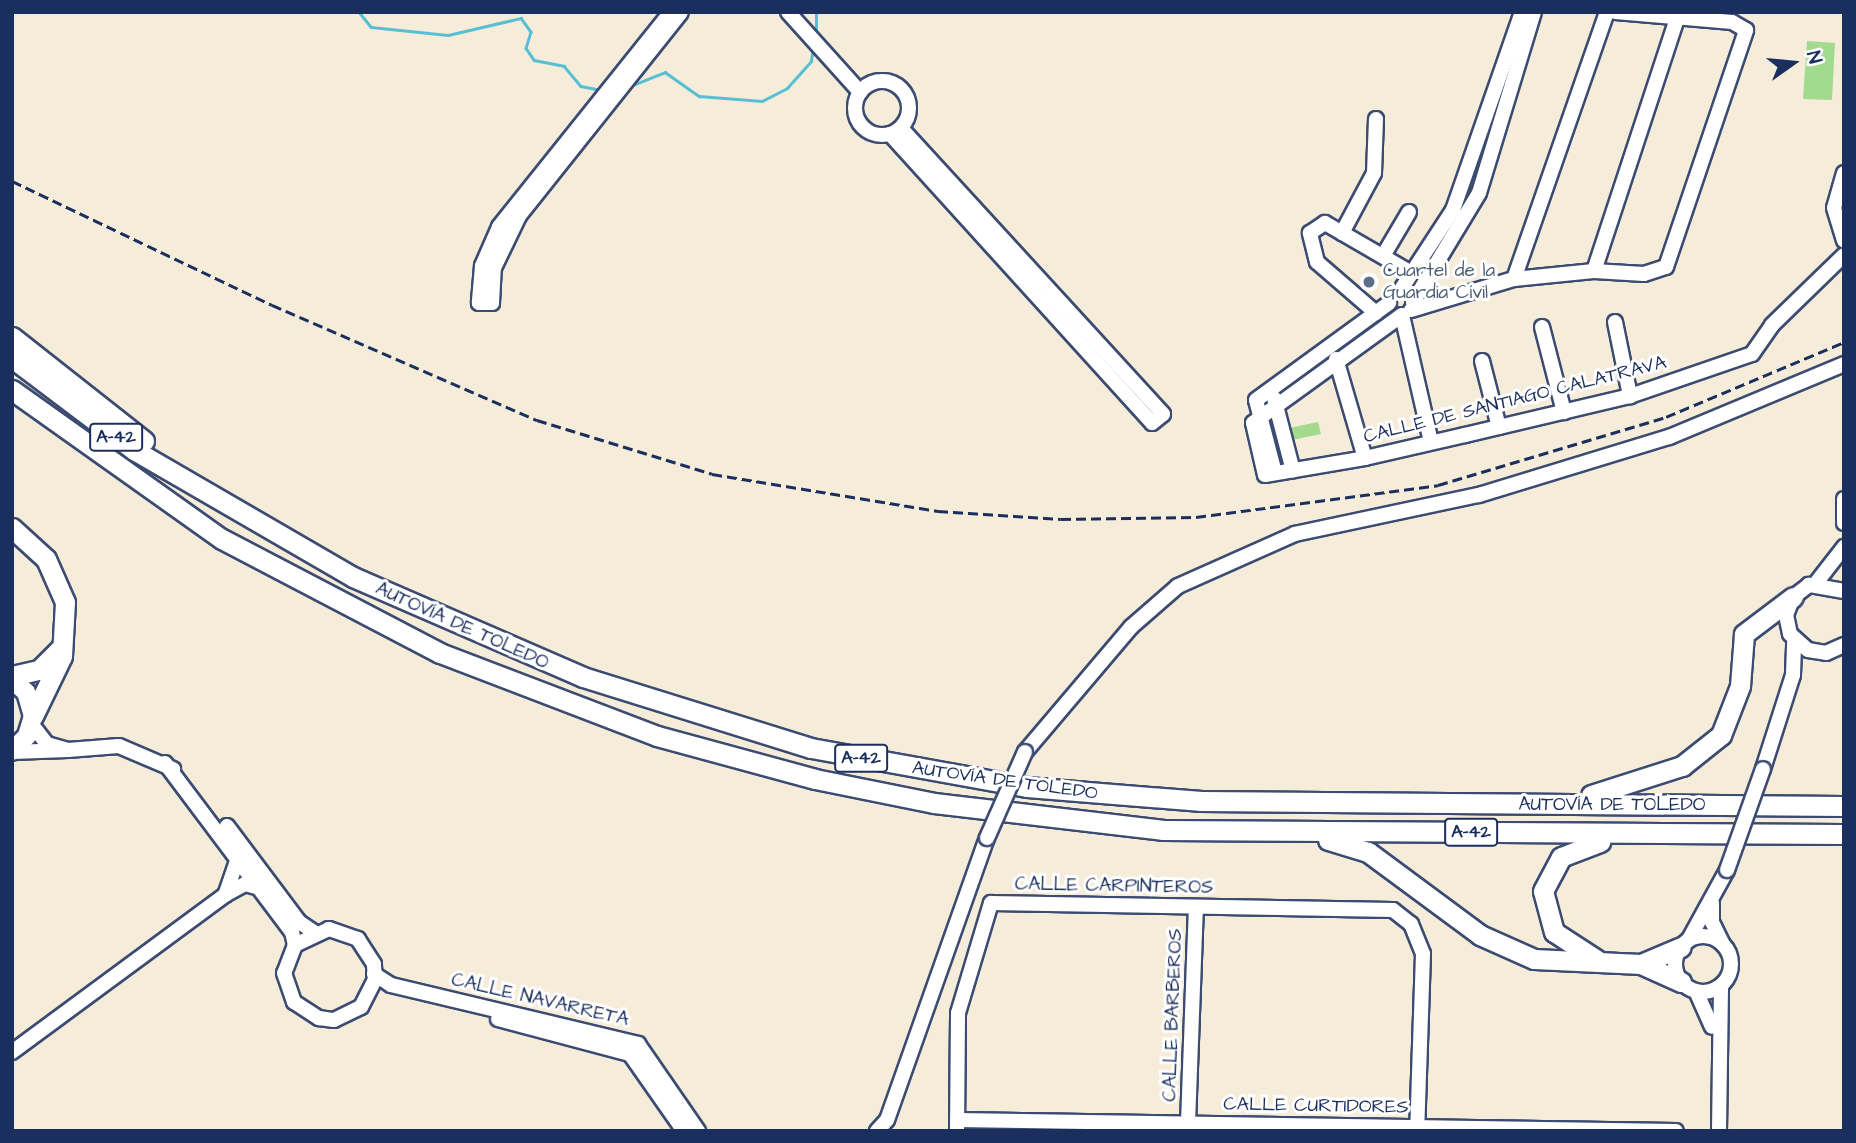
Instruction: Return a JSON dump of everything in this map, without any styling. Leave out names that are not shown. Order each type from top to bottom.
[{"type":"highway","points":[[12,337],[227,507]]},
{"type":"highway","name":"AUTOVÍA DE TOLEDO","points":[[12,358],[134,450],[227,507],[353,577],[502,647],[669,707],[811,748],[919,770],[1110,795],[1543,805],[1844,806]]},
{"type":"highway","name":"AUTOVÍA DE TOLEDO","points":[[12,390],[87,449],[319,593],[440,653],[657,736],[815,779],[934,803],[1163,830],[1627,835],[1844,834]]},
{"type":"highway","points":[[12,406],[87,449]]},
{"type":"highway","points":[[12,528],[55,575],[65,602],[65,643],[32,720]]},
{"type":"highway","points":[[12,547],[55,575]]},
{"type":"highway","points":[[1543,805],[1635,786],[1704,751],[1732,715],[1744,634],[1793,597]]},
{"type":"highway","points":[[12,678],[39,670],[65,643]]},
{"type":"highway","points":[[1314,833],[1393,867],[1480,935],[1516,954],[1641,964],[1688,987]]},
{"type":"highway","points":[[1604,963],[1573,949],[1554,932],[1543,891],[1552,868],[1573,849],[1627,835]]},
{"type":"highway","points":[[1641,964],[1684,944]]},
{"type":"main road","points":[[12,678],[26,692],[32,720],[12,751]]},
{"type":"street","points":[[671,12],[506,217],[482,266],[479,303],[492,303],[494,268],[519,216],[681,12]]},
{"type":"street","points":[[788,12],[815,36],[863,89]]},
{"type":"street","points":[[800,12],[815,36]]},
{"type":"street","points":[[1257,420],[1256,400],[1330,349],[1389,303],[1400,291],[1453,210],[1522,12]]},
{"type":"street","points":[[1257,420],[1340,364],[1409,309],[1479,193],[1534,12]]},
{"type":"street","points":[[1514,279],[1607,12]]},
{"type":"street","points":[[1389,303],[1409,309],[1514,279],[1594,271],[1644,274],[1666,267],[1746,30],[1732,22],[1615,12]]},
{"type":"street","points":[[1594,271],[1677,18]]},
{"type":"street","points":[[895,131],[909,103],[900,87],[883,80],[863,89],[855,109],[861,126],[895,131],[1158,418]]},
{"type":"street","points":[[1342,233],[1374,173],[1376,119]]},
{"type":"street","points":[[1844,173],[1834,208],[1844,240]]},
{"type":"street","points":[[1383,256],[1409,212]]},
{"type":"street","points":[[1376,313],[1317,262],[1310,233],[1325,223],[1406,271]]},
{"type":"street","name":"CALLE DE SANTIAGO CALATRAVA","points":[[1257,420],[1275,473],[1364,458],[1630,396],[1752,354],[1772,325],[1844,255]]},
{"type":"street","points":[[1400,291],[1409,309],[1431,442]]},
{"type":"street","points":[[1615,322],[1630,396]]},
{"type":"street","points":[[1542,327],[1564,412]]},
{"type":"street","points":[[1330,349],[1340,364],[1364,458]]},
{"type":"street","points":[[1482,361],[1499,427]]},
{"type":"street","points":[[877,1131],[887,1120],[987,838],[1025,752],[1131,627],[1178,586],[1295,534],[1479,495],[1669,437],[1844,365]]},
{"type":"street","points":[[1269,391],[1278,405],[1293,471]]},
{"type":"street","points":[[1844,499],[1844,523]]},
{"type":"street","points":[[1710,1131],[1713,1034],[1675,965],[1684,944],[1713,901],[1727,870],[1789,690],[1794,639],[1786,615],[1793,597],[1816,583],[1844,547]]},
{"type":"street","points":[[1816,583],[1844,591]]},
{"type":"street","points":[[1794,639],[1819,653]]},
{"type":"street","points":[[1789,690],[1819,653],[1844,645]]},
{"type":"street","points":[[32,720],[47,744],[68,750]]},
{"type":"street","points":[[12,751],[119,746],[165,764],[197,788],[299,922],[314,932]]},
{"type":"street","points":[[165,764],[239,858],[295,945]]},
{"type":"street","points":[[225,895],[239,858]]},
{"type":"street","points":[[12,1052],[225,895],[245,884],[260,888]]},
{"type":"street","points":[[1713,901],[1712,922],[1731,962],[1721,986],[1719,1131]]},
{"type":"street","name":"CALLE CARPINTEROS","points":[[957,1125],[958,1013],[991,903],[1196,908],[1374,907],[1393,910],[1411,924],[1423,954],[1418,1129]]},
{"type":"street","name":"CALLE BARBEROS","points":[[1188,1123],[1196,908]]},
{"type":"street","points":[[329,929],[358,939],[374,974],[370,995],[355,1011],[334,1020],[305,1012],[285,981],[295,945],[314,932],[329,929]]},
{"type":"street","points":[[1684,944],[1706,937],[1723,945]]},
{"type":"street","name":"CALLE NAVARRETA","points":[[374,974],[391,985],[638,1044],[698,1131]]},
{"type":"street","points":[[1688,987],[1721,986]]},
{"type":"street","name":"CALLE NAVARRETA","points":[[370,995],[385,992],[615,1047],[630,1054],[684,1131]]},
{"type":"street","name":"CALLE CURTIDORES","points":[[957,1125],[1188,1123],[1418,1129],[1676,1131]]},
{"type":"green space","points":[[1807,41],[1835,43],[1832,100],[1803,99]]},
{"type":"green space","points":[[1318,422],[1321,434],[1292,440],[1289,428]]},
{"type":"waterway","points":[[359,12],[371,27],[448,35],[521,18],[531,32],[526,48],[534,60],[564,66],[581,86],[601,90]]},
{"type":"waterway","points":[[816,12],[816,33]]},
{"type":"waterway","points":[[628,87],[665,72],[699,96],[762,101],[787,88],[811,61],[813,47]]},
{"type":"railway","points":[[12,181],[272,305],[537,420],[712,474],[938,511],[1061,519],[1196,517],[1438,485],[1666,417],[1844,342]]},
{"type":"place","name":"Cuartel de la Guardia Cívil","points":[[1369,282]]}]
